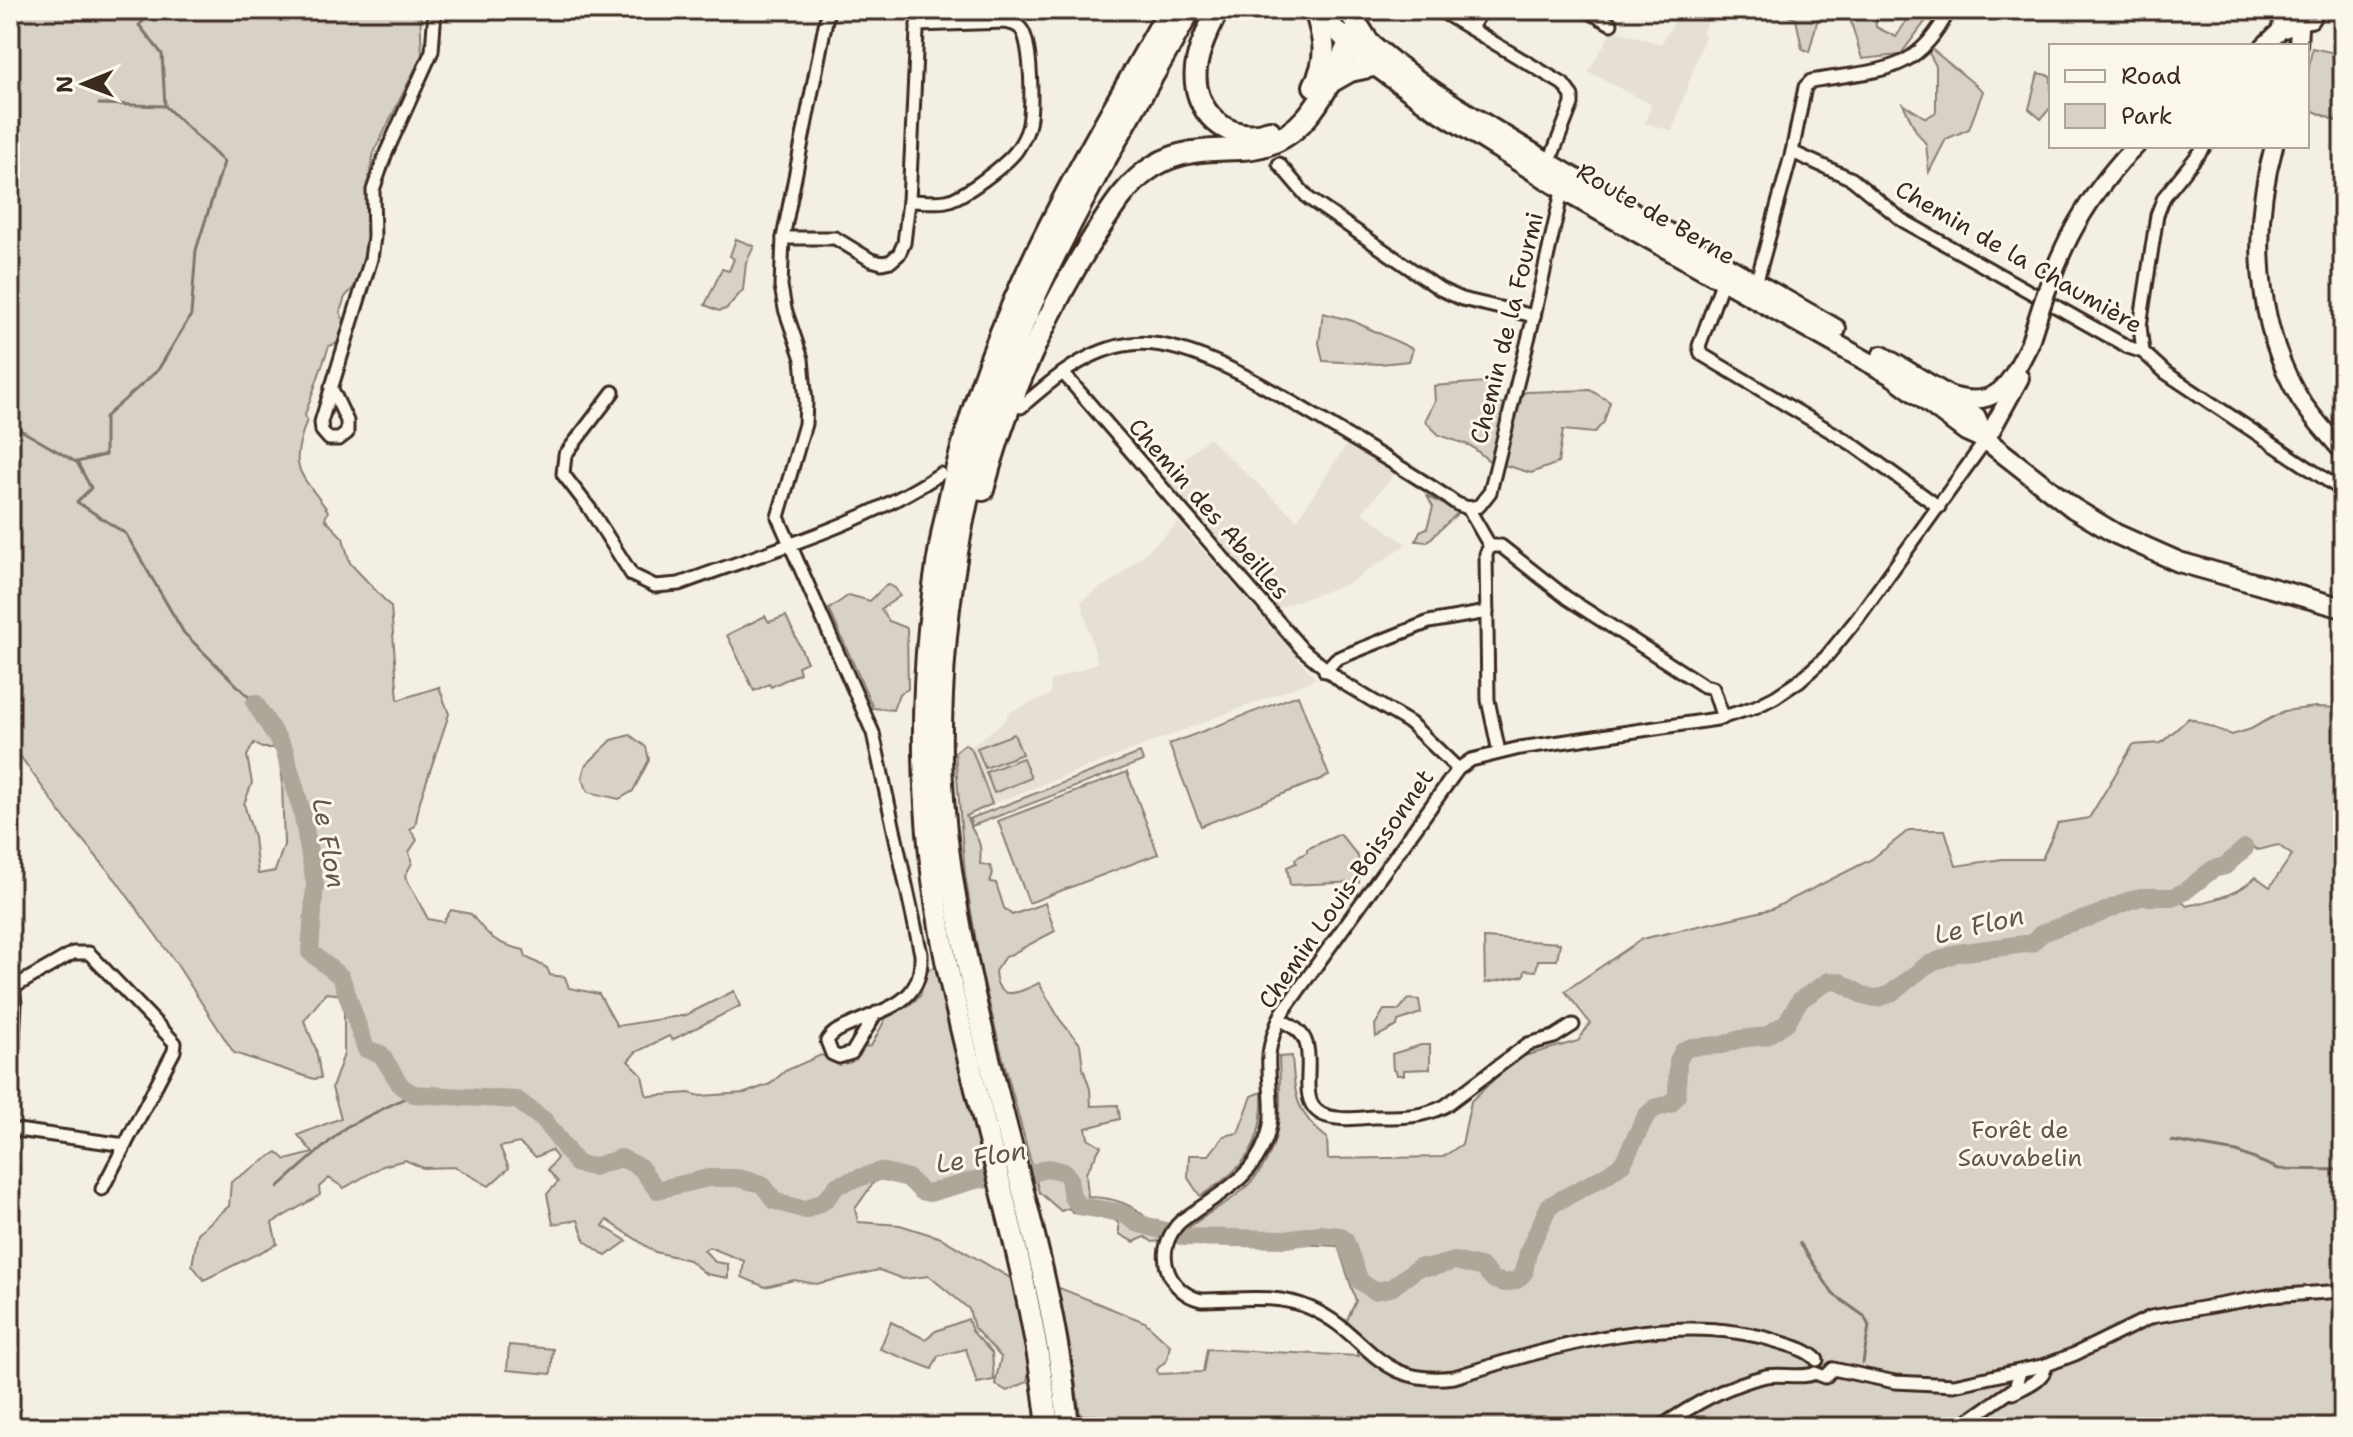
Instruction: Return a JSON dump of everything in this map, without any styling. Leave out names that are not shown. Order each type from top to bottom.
[{"type":"highway","points":[[1130,82],[1158,10]]},
{"type":"highway","points":[[1048,1427],[1050,1365],[1037,1250],[966,955],[952,873],[927,648],[935,576],[949,503],[970,419],[989,363],[1022,283],[1062,204],[1169,10]]},
{"type":"highway","points":[[1068,1427],[967,1053],[941,931],[926,820],[960,535],[976,464],[1001,382],[1026,317],[1064,238],[1190,10]]},
{"type":"highway","points":[[1218,10],[1198,59],[1195,78],[1198,97],[1205,112],[1221,127],[1236,134],[1252,135],[1267,133],[1286,121],[1301,106],[1316,81],[1324,61],[1325,44],[1316,10]]},
{"type":"highway","points":[[937,726],[985,482],[1028,362],[1083,255],[1122,196],[1147,171],[1188,152],[1257,148],[1281,141],[1306,120],[1355,31]]},
{"type":"highway","points":[[1329,83],[1347,73],[1373,66]]},
{"type":"main road","name":"Route de Berne","points":[[1316,10],[1355,31],[1435,93],[1564,181],[1723,280],[1893,376],[1966,431],[1986,440],[2073,508],[2116,534],[2179,562],[2343,608]]},
{"type":"main road","name":"Route de Berne","points":[[1338,10],[1355,31],[1373,66],[1429,105],[1546,169]]},
{"type":"main road","points":[[2281,30],[2283,10]]},
{"type":"main road","points":[[2266,44],[2300,17]]},
{"type":"main road","points":[[2298,44],[2300,17]]},
{"type":"main road","points":[[1986,440],[2019,380],[2060,252],[2100,186],[2134,148]]},
{"type":"main road","points":[[2274,148],[2260,226],[2264,298],[2280,354],[2299,397],[2343,452]]},
{"type":"main road","name":"Route de Berne","points":[[1564,181],[1756,284],[1947,395],[1976,417],[1986,440]]},
{"type":"main road","points":[[1947,395],[1967,401],[1983,401],[1992,397],[2009,382],[2029,345]]},
{"type":"street","points":[[331,387],[371,259],[373,190],[386,153],[432,51],[435,10]]},
{"type":"street","points":[[828,10],[783,238],[781,286],[785,309],[802,359],[806,402],[805,424],[778,517],[873,733],[921,954],[922,968],[912,992],[902,1002],[876,1013],[832,1033],[827,1041],[832,1054],[839,1057],[852,1053],[876,1013]]},
{"type":"street","points":[[783,238],[835,238],[871,260],[882,263],[891,261],[899,254],[904,243],[909,201],[918,10]]},
{"type":"street","points":[[1439,10],[1570,90],[1572,104],[1546,169]]},
{"type":"street","points":[[1471,28],[1482,10]]},
{"type":"street","points":[[1586,10],[1611,24]]},
{"type":"street","points":[[1756,284],[1792,152],[1805,87],[1811,81],[1903,64],[1934,38],[1949,10]]},
{"type":"street","points":[[2300,17],[2312,21],[2319,10]]},
{"type":"street","points":[[909,201],[945,202],[1005,163],[1018,150],[1029,127],[1031,105],[1027,40],[1023,30],[1005,22],[917,25]]},
{"type":"street","points":[[2143,352],[2140,326],[2157,215],[2164,197],[2203,148]]},
{"type":"street","name":"Chemin de la Chaumière","points":[[1792,152],[1852,179],[1902,220],[2128,347],[2143,352],[2151,362],[2176,380],[2343,491]]},
{"type":"street","points":[[1279,164],[1308,198],[1440,289],[1462,299],[1534,316]]},
{"type":"street","name":"Chemin de la Fourmi","points":[[1468,508],[1479,506],[1490,492],[1564,181]]},
{"type":"street","points":[[1723,280],[1699,346],[1701,354],[1708,361],[1852,444],[1939,507]]},
{"type":"street","points":[[1021,407],[1063,373],[1104,351],[1133,343],[1162,344],[1194,353],[1296,404],[1468,508],[1490,546]]},
{"type":"street","name":"Chemin des Abeilles","points":[[1063,373],[1302,649],[1325,671],[1400,716],[1458,769]]},
{"type":"street","points":[[613,392],[565,455],[563,474],[590,509],[632,575],[655,586],[679,584],[881,508],[940,474]]},
{"type":"street","name":"Chemin Louis-Boissonnet","points":[[1817,1360],[1799,1349],[1765,1337],[1721,1329],[1694,1328],[1548,1349],[1454,1377],[1410,1377],[1398,1373],[1375,1356],[1340,1325],[1297,1303],[1262,1298],[1191,1298],[1178,1288],[1168,1273],[1166,1247],[1175,1227],[1239,1181],[1259,1157],[1271,1122],[1269,1052],[1279,1019],[1458,769],[1471,760],[1548,742],[1723,718],[1775,697],[1826,657],[1986,440]]},
{"type":"street","points":[[1490,546],[1501,546],[1567,598],[1656,657],[1704,686],[1713,688],[1723,718]]},
{"type":"street","points":[[1490,546],[1486,554],[1488,700],[1499,752]]},
{"type":"street","points":[[1325,671],[1336,659],[1429,622],[1487,612]]},
{"type":"street","points":[[14,987],[73,953],[89,953],[175,1043],[174,1051],[102,1189]]},
{"type":"street","points":[[10,956],[14,987],[10,1094]]},
{"type":"street","points":[[1279,1019],[1298,1030],[1306,1042],[1311,1104],[1321,1115],[1335,1119],[1419,1116],[1433,1112],[1528,1044],[1554,1037],[1573,1025]]},
{"type":"street","points":[[10,1129],[125,1145]]},
{"type":"street","points":[[1833,1369],[1895,1382],[1944,1385],[2046,1365],[2151,1317],[2269,1296],[2343,1291]]},
{"type":"street","points":[[1815,1373],[1817,1360],[1828,1359],[1833,1369]]},
{"type":"street","points":[[1959,1427],[2039,1379],[2046,1365]]},
{"type":"street","points":[[1815,1373],[1825,1377],[1833,1369]]},
{"type":"street","points":[[1999,1401],[2015,1388],[2020,1372]]},
{"type":"street","points":[[1660,1427],[1695,1404],[1756,1378],[1778,1374],[1811,1376],[1815,1373]]},
{"type":"shaded area","points":[[1682,10],[1714,10],[1702,33],[1705,35],[1672,131],[1645,123],[1651,104],[1588,72],[1613,30],[1661,44]]},
{"type":"shaded area","points":[[1208,438],[1297,520],[1349,441],[1398,471],[1362,512],[1406,544],[1352,582],[1275,609],[1163,478]]},
{"type":"shaded area","points":[[1179,523],[1316,679],[992,804],[972,746],[1007,719],[1007,713],[1050,695],[1051,681],[1098,663],[1081,601],[1118,577]]},
{"type":"green space","points":[[10,10],[420,10],[422,55],[374,152],[367,187],[367,250],[356,285],[345,297],[340,312],[344,321],[338,343],[329,346],[305,415],[307,420],[298,450],[304,478],[328,511],[325,519],[343,538],[350,563],[391,607],[398,700],[439,687],[449,714],[420,801],[415,826],[410,829],[417,840],[409,852],[412,863],[405,876],[428,919],[443,922],[451,910],[471,914],[493,938],[524,950],[526,957],[547,968],[550,975],[565,977],[569,988],[599,994],[617,1026],[686,1015],[734,991],[740,1006],[672,1040],[669,1036],[636,1052],[628,1061],[642,1075],[649,1096],[745,1093],[770,1084],[785,1071],[821,1055],[839,1065],[851,1062],[861,1047],[871,1046],[887,1016],[907,1007],[920,996],[928,969],[937,967],[989,1184],[951,1194],[893,1175],[874,1182],[855,1209],[858,1222],[900,1225],[941,1238],[1012,1279],[1029,1370],[1027,1382],[1007,1391],[995,1384],[1001,1357],[974,1328],[969,1309],[929,1276],[903,1279],[879,1270],[816,1284],[794,1280],[765,1287],[742,1277],[744,1261],[709,1247],[704,1250],[715,1262],[728,1264],[728,1278],[706,1274],[689,1260],[655,1252],[607,1220],[603,1226],[627,1241],[606,1256],[585,1241],[578,1220],[553,1224],[547,1194],[558,1182],[548,1170],[557,1158],[551,1150],[536,1157],[519,1143],[500,1147],[509,1168],[489,1186],[455,1167],[423,1168],[405,1160],[383,1166],[344,1188],[329,1178],[319,1187],[320,1195],[272,1223],[277,1244],[204,1280],[192,1265],[198,1233],[229,1206],[231,1182],[277,1152],[286,1160],[313,1153],[298,1135],[341,1118],[332,1088],[344,1054],[344,995],[326,993],[304,1021],[316,1049],[321,1078],[314,1079],[234,1053],[176,963],[10,742]],"holes":[[[254,743],[262,748],[281,748],[284,845],[275,871],[258,874],[254,837],[244,804],[252,783],[247,756]]]},
{"type":"green space","points":[[1772,10],[1815,10],[1819,14],[1809,52],[1802,48],[1796,19]]},
{"type":"green space","points":[[1862,10],[1875,10],[1876,27],[1896,37],[1913,10],[1934,10],[1900,55],[1862,59],[1851,22]]},
{"type":"green space","points":[[1929,47],[1983,91],[1969,129],[1946,139],[1929,172],[1926,144],[1903,104],[1926,118],[1936,112],[1936,66]]},
{"type":"green space","points":[[2312,48],[2331,52],[2341,94],[2336,121],[2309,109]]},
{"type":"green space","points":[[2038,73],[2049,76],[2049,109],[2041,119],[2029,109]]},
{"type":"green space","points":[[736,239],[754,246],[746,263],[743,290],[726,309],[719,311],[705,305],[722,269],[729,271]]},
{"type":"green space","points":[[1323,313],[1353,321],[1413,349],[1409,361],[1380,364],[1323,361],[1319,343]]},
{"type":"green space","points":[[1498,381],[1497,406],[1526,392],[1590,390],[1610,402],[1604,422],[1594,433],[1563,430],[1558,463],[1531,473],[1488,460],[1471,446],[1439,435],[1425,421],[1435,401],[1434,386]]},
{"type":"green space","points":[[1427,496],[1459,512],[1427,542],[1416,541],[1420,531],[1427,528],[1433,507]]},
{"type":"green space","points":[[887,584],[895,588],[900,596],[881,609],[889,621],[907,628],[908,689],[899,694],[893,710],[873,708],[829,609],[849,595],[870,601]]},
{"type":"green space","points":[[765,616],[769,622],[786,616],[807,662],[798,666],[800,673],[771,687],[769,684],[754,691],[727,635]]},
{"type":"green space","points":[[1298,695],[1329,776],[1201,826],[1169,744]]},
{"type":"green space","name":"Forêt de Sauvabelin","points":[[2343,708],[2343,1427],[1095,1427],[1095,1415],[1080,1415],[1057,1287],[1145,1322],[1170,1345],[1167,1360],[1157,1369],[1158,1374],[1203,1372],[1207,1349],[1359,1356],[1347,1320],[1356,1301],[1338,1246],[1221,1240],[1192,1243],[1181,1240],[1179,1236],[1234,1197],[1263,1167],[1271,1151],[1279,1116],[1279,1057],[1292,1056],[1299,1102],[1308,1120],[1327,1138],[1328,1159],[1443,1157],[1462,1144],[1471,1101],[1517,1058],[1578,1041],[1590,1023],[1565,991],[1642,939],[1772,909],[1872,859],[1909,830],[1945,830],[1956,866],[2002,859],[2042,859],[2058,823],[2089,818],[2133,745],[2161,743],[2189,718],[2232,735],[2251,729],[2284,711]],"holes":[[[2242,842],[2258,850],[2278,845],[2292,855],[2270,887],[2256,877],[2241,889],[2215,899],[2187,906],[2179,900],[2188,883]]]},
{"type":"green space","points":[[1014,734],[1022,754],[985,768],[977,748]]},
{"type":"green space","points":[[630,735],[646,747],[649,760],[633,791],[619,799],[588,792],[582,778],[585,766],[612,740]]},
{"type":"green space","points":[[965,744],[972,750],[992,804],[966,816],[979,843],[980,864],[990,866],[993,873],[990,882],[996,883],[1004,908],[1012,915],[1045,903],[1055,931],[1004,958],[995,971],[997,981],[1004,992],[1010,993],[1039,983],[1060,1020],[1080,1044],[1091,1106],[1118,1105],[1120,1119],[1086,1128],[1088,1138],[1101,1146],[1086,1173],[1088,1197],[1128,1205],[1149,1221],[1161,1235],[1160,1241],[1153,1242],[1145,1237],[1134,1242],[1119,1234],[1119,1224],[1111,1216],[1072,1213],[1069,1208],[1061,1211],[1039,1192],[979,961],[965,874],[955,752]]},
{"type":"green space","points":[[1140,753],[1143,761],[972,826],[969,819]]},
{"type":"green space","points":[[1023,758],[1031,778],[994,793],[986,772]]},
{"type":"green space","points":[[1127,772],[1158,854],[1029,903],[998,821]]},
{"type":"green space","points":[[1340,834],[1358,856],[1359,882],[1290,885],[1287,867],[1296,863],[1295,859],[1307,849]]},
{"type":"green space","points":[[1484,938],[1560,943],[1557,960],[1538,960],[1536,971],[1525,970],[1524,976],[1485,983]]},
{"type":"green space","points":[[1408,999],[1419,1000],[1421,1013],[1398,1021],[1397,1026],[1376,1037],[1375,1025],[1384,1010],[1399,1010]]},
{"type":"green space","points":[[1430,1045],[1430,1069],[1404,1070],[1404,1075],[1397,1075],[1393,1070],[1392,1054]]},
{"type":"green space","points":[[1262,1092],[1259,1127],[1249,1154],[1229,1176],[1200,1196],[1188,1178],[1189,1155],[1209,1155],[1224,1136],[1238,1133],[1252,1096]]},
{"type":"green space","points":[[968,1319],[972,1331],[992,1353],[994,1380],[977,1383],[966,1349],[938,1356],[932,1369],[880,1349],[891,1322],[925,1339],[936,1331]]},
{"type":"green space","points":[[509,1345],[553,1349],[551,1374],[507,1370]]},
{"type":"waterway","name":"Le Flon","points":[[155,10],[139,25],[162,54],[165,106],[224,162],[196,250],[191,315],[158,370],[105,417],[105,455],[77,462],[91,488],[77,502],[126,534],[184,633],[255,703]]},
{"type":"waterway","points":[[99,104],[165,106]]},
{"type":"waterway","points":[[10,424],[76,462]]},
{"type":"waterway","name":"Le Flon","points":[[255,703],[284,749],[302,812],[315,884],[310,952],[341,977],[366,1049],[381,1054],[401,1086],[413,1094],[517,1100],[545,1121],[577,1164],[593,1167],[621,1158],[640,1167],[657,1190],[708,1178],[737,1178],[762,1184],[775,1201],[805,1210],[824,1201],[838,1185],[880,1171],[908,1178],[921,1191],[929,1193],[979,1179],[1010,1181],[1048,1168],[1064,1172],[1069,1178],[1072,1197],[1079,1206],[1122,1213],[1137,1223],[1185,1237],[1285,1239],[1321,1234],[1340,1236],[1345,1240],[1360,1281],[1374,1291],[1391,1288],[1419,1267],[1455,1261],[1483,1268],[1494,1280],[1505,1283],[1517,1280],[1524,1273],[1528,1252],[1549,1206],[1623,1163],[1646,1116],[1655,1108],[1670,1104],[1677,1096],[1678,1061],[1683,1051],[1691,1047],[1722,1045],[1766,1036],[1786,1023],[1800,1000],[1829,981],[1840,982],[1866,997],[1878,998],[1890,994],[1927,965],[1957,953],[2032,943],[2041,934],[2128,901],[2141,897],[2172,897],[2184,892],[2213,869],[2225,866],[2245,848]]},
{"type":"waterway","points":[[278,1187],[346,1127],[413,1094]]},
{"type":"waterway","points":[[2172,1141],[2237,1152],[2279,1169],[2343,1170]]},
{"type":"waterway","points":[[1800,1243],[1833,1294],[1864,1316],[1869,1326],[1863,1363]]}]
